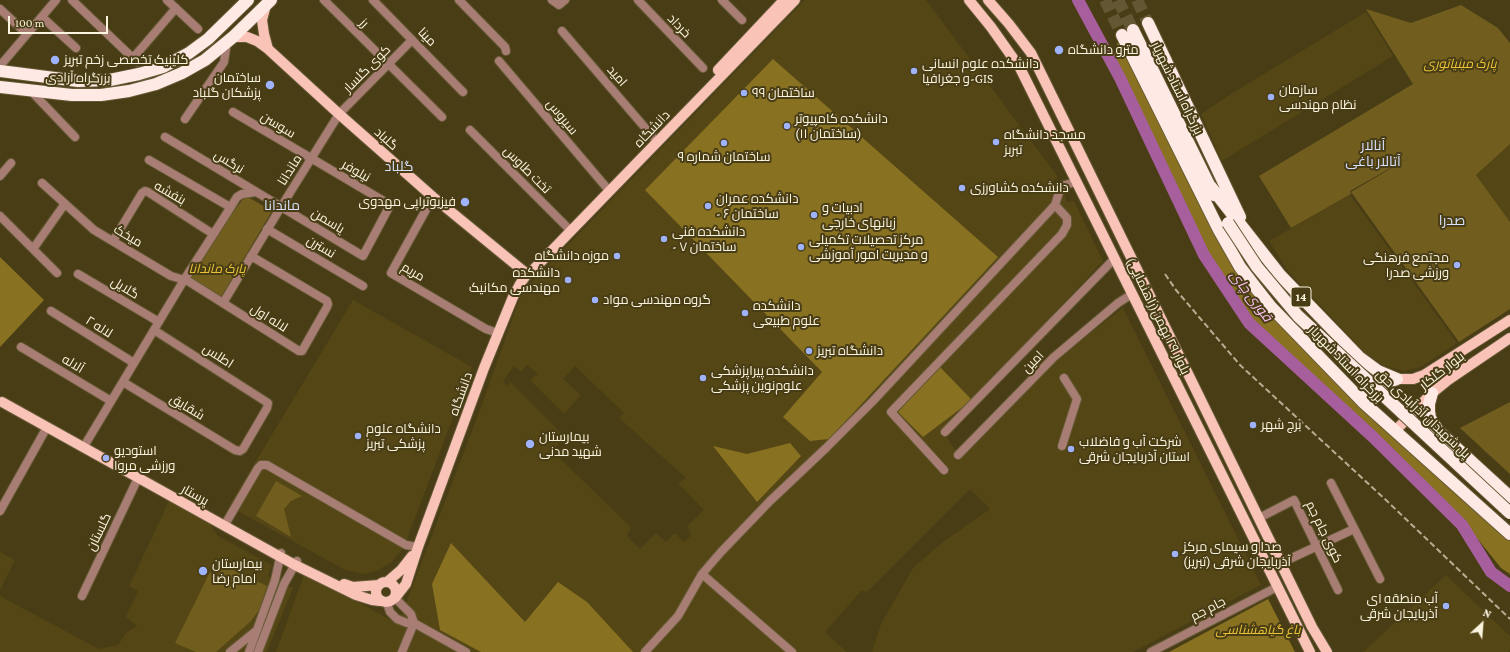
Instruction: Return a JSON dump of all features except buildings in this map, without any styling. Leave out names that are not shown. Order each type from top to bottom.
[{"type":"highway","points":[[248,0],[250,8],[265,6]]},
{"type":"highway","name":"بزرگراه آزادی","points":[[0,71],[78,81],[110,80],[139,74],[162,67],[189,53],[208,39],[248,0]]},
{"type":"highway","name":"بزرگراه آزادی","points":[[0,87],[72,95],[101,96],[156,84],[182,73],[205,60],[265,6]]},
{"type":"highway","points":[[237,10],[246,17],[248,22]]},
{"type":"highway","points":[[1148,23],[1248,234]]},
{"type":"highway","name":"بزرگراه استاد شهریار","points":[[1133,30],[1228,223]]},
{"type":"highway","name":"بزرگراه استاد شهریار","points":[[1122,35],[1219,230],[1240,267],[1271,307],[1364,403],[1510,534]]},
{"type":"highway","points":[[1211,187],[1248,234]]},
{"type":"highway","name":"پل شهیدان آذرآبادی حق","points":[[1228,223],[1257,268],[1298,316],[1510,513]]},
{"type":"highway","name":"14","points":[[1248,234],[1280,275],[1359,357]]},
{"type":"highway","points":[[1338,377],[1344,378],[1354,375],[1360,366],[1359,357]]},
{"type":"highway","points":[[1359,357],[1378,371],[1396,378]]},
{"type":"highway","points":[[1364,403],[1363,397],[1369,388],[1396,378]]},
{"type":"highway","points":[[1432,393],[1429,411],[1432,422],[1438,431],[1510,497]]},
{"type":"highway","points":[[1417,451],[1417,439],[1420,434],[1426,430],[1432,429],[1438,431]]},
{"type":"main road","name":"دانشگاه","points":[[389,600],[406,584],[418,547],[498,333],[513,297],[527,274],[528,269],[784,0]]},
{"type":"main road","name":"دانشگاه","points":[[527,274],[532,271],[795,0]]},
{"type":"main road","name":"بلوار ٢٩ بهمن(راهنمایی)","points":[[969,0],[991,27],[1020,68],[1310,652]]},
{"type":"main road","name":"بلوار ٢٩ بهمن(راهنمایی)","points":[[988,0],[1031,53],[1312,627],[1327,652]]},
{"type":"main road","points":[[265,6],[262,20],[268,49]]},
{"type":"main road","name":"گلباد","points":[[230,39],[247,37],[257,41],[268,49],[433,197],[527,274]]},
{"type":"main road","name":"بلوار گلکار","points":[[1396,378],[1413,379],[1424,375],[1510,320]]},
{"type":"main road","name":"بلوار گلکار","points":[[1395,431],[1432,393],[1454,376],[1510,338]]},
{"type":"main road","points":[[1161,352],[1174,345]]},
{"type":"main road","name":"پرستار","points":[[0,398],[47,427],[138,478],[281,554]]},
{"type":"main road","name":"پرستار","points":[[0,398],[86,443],[227,521],[296,563],[356,595],[372,600],[389,600]]},
{"type":"main road","name":"دانشگاه","points":[[383,584],[401,570],[418,547]]},
{"type":"main road","name":"پرستار","points":[[296,563],[353,587],[383,584]]},
{"type":"main road","points":[[383,584],[395,586],[397,592],[389,600],[376,592],[383,584]]},
{"type":"street","points":[[0,66],[56,0]]},
{"type":"street","points":[[72,0],[135,60],[176,8]]},
{"type":"street","points":[[167,0],[198,29]]},
{"type":"street","name":"رز","points":[[324,0],[442,117]]},
{"type":"street","name":"مینا","points":[[372,0],[464,92]]},
{"type":"street","points":[[459,0],[505,47],[506,51]]},
{"type":"street","name":"خرداد","points":[[638,0],[704,68]]},
{"type":"street","points":[[722,0],[742,20]]},
{"type":"street","points":[[0,9],[27,34]]},
{"type":"street","points":[[42,17],[76,48]]},
{"type":"street","name":"امید","points":[[562,31],[653,137]]},
{"type":"street","points":[[185,119],[224,62],[230,39]]},
{"type":"street","name":"کوی گلسار","points":[[339,114],[412,40]]},
{"type":"street","name":"سیروس","points":[[499,61],[606,187]]},
{"type":"street","points":[[31,91],[75,137]]},
{"type":"street","name":"سوسن","points":[[233,112],[311,159]]},
{"type":"street","name":"ماندانا","points":[[223,303],[267,229],[339,114]]},
{"type":"street","name":"تخت طاوس","points":[[470,130],[567,228]]},
{"type":"street","name":"نرگس","points":[[165,137],[281,207]]},
{"type":"street","name":"نیلوفر","points":[[311,159],[387,203],[389,206],[363,256]]},
{"type":"street","points":[[149,160],[230,207]]},
{"type":"street","points":[[0,176],[11,163]]},
{"type":"street","points":[[645,652],[678,616],[702,574],[770,501],[873,401],[1055,205],[1061,186],[1076,182]]},
{"type":"street","name":"میخک","points":[[42,183],[64,205],[94,230],[171,276],[184,280]]},
{"type":"street","name":"بنفشه","points":[[113,241],[142,193],[145,192],[148,192],[213,234]]},
{"type":"street","points":[[86,443],[184,280],[230,207],[237,197],[242,194],[257,192]]},
{"type":"street","name":"مریم","points":[[433,197],[391,273],[486,329],[498,333]]},
{"type":"street","points":[[33,248],[64,205]]},
{"type":"street","points":[[944,470],[892,412],[1062,234],[1067,225],[1067,218],[1055,205]]},
{"type":"street","name":"یاسمن","points":[[281,207],[363,256]]},
{"type":"street","points":[[0,216],[57,273]]},
{"type":"street","name":"نسترن","points":[[267,229],[363,286]]},
{"type":"street","name":"لاله اول","points":[[223,303],[299,351],[302,351],[328,304],[327,301],[252,256]]},
{"type":"street","points":[[945,432],[1115,258]]},
{"type":"street","name":"گلایل","points":[[78,274],[159,322]]},
{"type":"street","points":[[184,280],[223,303]]},
{"type":"street","name":"امین","points":[[958,455],[1054,357],[1118,302],[1132,294]]},
{"type":"street","name":"لاله ۲","points":[[51,311],[134,362]]},
{"type":"street","name":"اطلس","points":[[154,330],[268,403],[263,415],[240,451]]},
{"type":"street","name":"آلاله","points":[[21,347],[111,401]]},
{"type":"street","points":[[1062,446],[1077,399],[1064,378]]},
{"type":"street","name":"شقایق","points":[[123,382],[235,450],[240,451]]},
{"type":"street","points":[[0,511],[47,427]]},
{"type":"street","points":[[227,521],[261,464],[267,465],[406,545],[418,547]]},
{"type":"street","name":"گلستان","points":[[82,596],[138,478]]},
{"type":"street","points":[[1331,483],[1380,579]]},
{"type":"street","name":"کوی جام جم","points":[[1259,518],[1294,500],[1338,590]]},
{"type":"street","points":[[1281,563],[1354,529]]},
{"type":"street","points":[[258,652],[261,631],[281,554]]},
{"type":"street","points":[[249,652],[296,563]]},
{"type":"street","points":[[702,574],[792,652]]},
{"type":"street","name":"جام جم","points":[[1151,652],[1277,587]]},
{"type":"street","points":[[389,600],[390,612],[397,619],[407,623],[414,623],[466,652]]},
{"type":"street","points":[[389,600],[411,614],[414,623],[402,652]]},
{"type":"street","points":[[230,652],[261,631]]},
{"type":"shaded area","name":"دانشگاه تبریز","points":[[805,0],[926,0],[1058,177],[1050,184],[1061,186],[1067,202],[1074,201],[1103,261],[943,431],[958,455],[954,462],[1057,359],[1123,308],[1261,585],[1133,652],[872,652],[881,624],[913,568],[943,542],[990,509],[970,489],[867,592],[862,590],[825,632],[847,652],[276,652],[305,572],[398,624],[477,418],[521,295]],"holes":[[[527,365],[538,374],[530,380],[564,414],[581,395],[563,379],[575,366],[624,413],[619,418],[686,478],[678,483],[704,510],[687,526],[691,535],[684,542],[675,533],[666,542],[656,533],[640,549],[627,536],[631,527],[552,451],[565,437],[510,382],[507,386],[503,381],[514,366],[521,372]]]},
{"type":"shaded area","points":[[1366,12],[1393,56],[1222,161],[1201,114],[1231,94]]},
{"type":"shaded area","points":[[1510,144],[1510,222],[1476,175]]},
{"type":"shaded area","points":[[1350,195],[1457,343],[1421,367],[1404,371],[1383,365],[1363,351],[1288,271],[1269,241]]},
{"type":"shaded area","name":"دانشگاه علوم پزشکی تبریز","points":[[353,300],[472,367],[404,547],[391,563],[376,571],[363,574],[345,570],[229,506]]},
{"type":"shaded area","name":"بیمارستان امام رضا","points":[[171,497],[205,516],[218,536],[272,565],[268,576],[293,588],[267,652],[0,652],[0,596],[99,649],[118,645],[126,633],[137,626],[126,617],[138,591],[129,586]]},
{"type":"shaded area","points":[[0,552],[15,560],[0,590]]},
{"type":"shaded area","name":"آب منطقه ای آذربایجان شرقی","points":[[1446,575],[1510,636],[1510,650],[1508,652],[1363,652]]},
{"type":"green space","name":"پارک مینیاتوری","points":[[1461,5],[1498,28],[1510,43],[1510,144],[1476,175],[1510,222],[1510,309],[1459,342],[1351,192],[1417,153],[1350,191],[1351,194],[1291,228],[1259,176],[1413,84],[1366,9],[1411,23]]},
{"type":"green space","points":[[1118,42],[1128,56],[1263,304],[1510,538],[1510,574],[1501,568],[1472,532],[1423,482],[1248,317],[1207,255],[1113,58]]},
{"type":"green space","points":[[773,59],[998,257],[829,439],[810,441],[783,417],[822,372],[645,190]]},
{"type":"green space","name":"پارک ماندانا","points":[[248,197],[272,211],[221,297],[189,278],[233,212],[244,198]]},
{"type":"green space","points":[[0,257],[44,300],[0,347]]},
{"type":"green space","points":[[939,366],[972,400],[923,437],[898,412]]},
{"type":"green space","points":[[1510,402],[1510,474],[1460,428]]},
{"type":"green space","points":[[790,443],[801,456],[757,502],[713,446],[747,454]]},
{"type":"green space","points":[[276,481],[302,496],[291,501],[284,509],[291,537],[256,516]]},
{"type":"green space","points":[[451,543],[525,622],[558,582],[587,602],[633,652],[481,652],[440,630],[432,584]]},
{"type":"green space","points":[[222,565],[267,586],[259,610],[251,621],[216,652],[196,652],[175,643],[210,572],[217,576]]},
{"type":"green space","name":"باغ گیاهشناسی","points":[[1268,599],[1295,652],[1169,652]]},
{"type":"waterway","name":"قوری چای","points":[[1078,0],[1120,78],[1204,255],[1249,323],[1373,437],[1462,525],[1491,572],[1510,586]]},
{"type":"tunnel","points":[[1105,0],[1122,35]]},
{"type":"tunnel","points":[[1118,0],[1133,30]]},
{"type":"tunnel","points":[[1137,0],[1148,23]]},
{"type":"railway","points":[[1165,274],[1176,290],[1240,365],[1387,501],[1510,619]]},
{"type":"place","name":"مترو دانشگاه","points":[[1059,50]]},
{"type":"place","name":"کلینیک تخصصی زخم تبریز","points":[[55,60]]},
{"type":"place","name":"دانشکده علوم انسانی و جغرافیا-GIS","points":[[914,71]]},
{"type":"place","name":"ساختمان پزشکان گلباد","points":[[270,85]]},
{"type":"place","name":"ساختمان ۹۹","points":[[744,93]]},
{"type":"place","name":"سازمان نظام مهندسی","points":[[1271,97]]},
{"type":"place","name":"دانشکده کامپیوتر (ساختمان ۱۱)","points":[[787,126]]},
{"type":"place","name":"مسجد دانشگاه تبربز","points":[[996,142]]},
{"type":"place","name":"ساختمان شماره ۹","points":[[724,143]]},
{"type":"place","name":"دانشکده کشاورزی","points":[[962,188]]},
{"type":"place","name":"فیزیوتراپی مهدوی","points":[[465,202]]},
{"type":"place","name":"دانشکده عمران - ساختمان ۶","points":[[708,206]]},
{"type":"place","name":"ادبیات و زبانهای خارجی","points":[[814,215]]},
{"type":"place","name":"دانشکده فنی - ساختمان ۷","points":[[664,239]]},
{"type":"place","name":"مرکز تحصیلات تکمیلی و مدیریت امور آموزشی","points":[[801,247]]},
{"type":"place","name":"موزه دانشگاه","points":[[617,256]]},
{"type":"place","name":"مجتمع فرهنگی ورزشی صدرا","points":[[1457,265]]},
{"type":"place","name":"دانشکده مهندسی مکانیک","points":[[568,280]]},
{"type":"place","name":"گروه مهندسی مواد","points":[[595,300]]},
{"type":"place","name":"دانشکده علوم طبیعی","points":[[745,313]]},
{"type":"place","name":"دانشگاه تبریز","points":[[809,351]]},
{"type":"place","name":"دانشکده پیراپزشکی علوم‌نوین پزشکی","points":[[703,378]]},
{"type":"place","name":"برج شهر","points":[[1253,425]]},
{"type":"place","name":"دانشگاه علوم پزشکی تبریز","points":[[358,436]]},
{"type":"place","name":"بیمارستان شهید مدنی","points":[[530,444]]},
{"type":"place","name":"شرکت آب و فاضلاب استان آذربایجان شرقی","points":[[1071,449]]},
{"type":"place","name":"استودیو ورزشی مروا","points":[[106,458]]},
{"type":"place","name":"صدا و سیمای مرکز آذربایجان شرقی (تبریز)","points":[[1175,554]]},
{"type":"place","name":"بیمارستان امام رضا","points":[[203,571]]},
{"type":"place","name":"آب منطقه ای آذربایجان شرقی","points":[[1446,606]]},
{"type":"district","name":"آنالار آتالار باغی","points":[[1373,154]]},
{"type":"district","name":"گلباد","points":[[399,167]]},
{"type":"district","name":"ماندانا","points":[[282,206]]},
{"type":"district","name":"صدرا","points":[[1452,221]]}]
